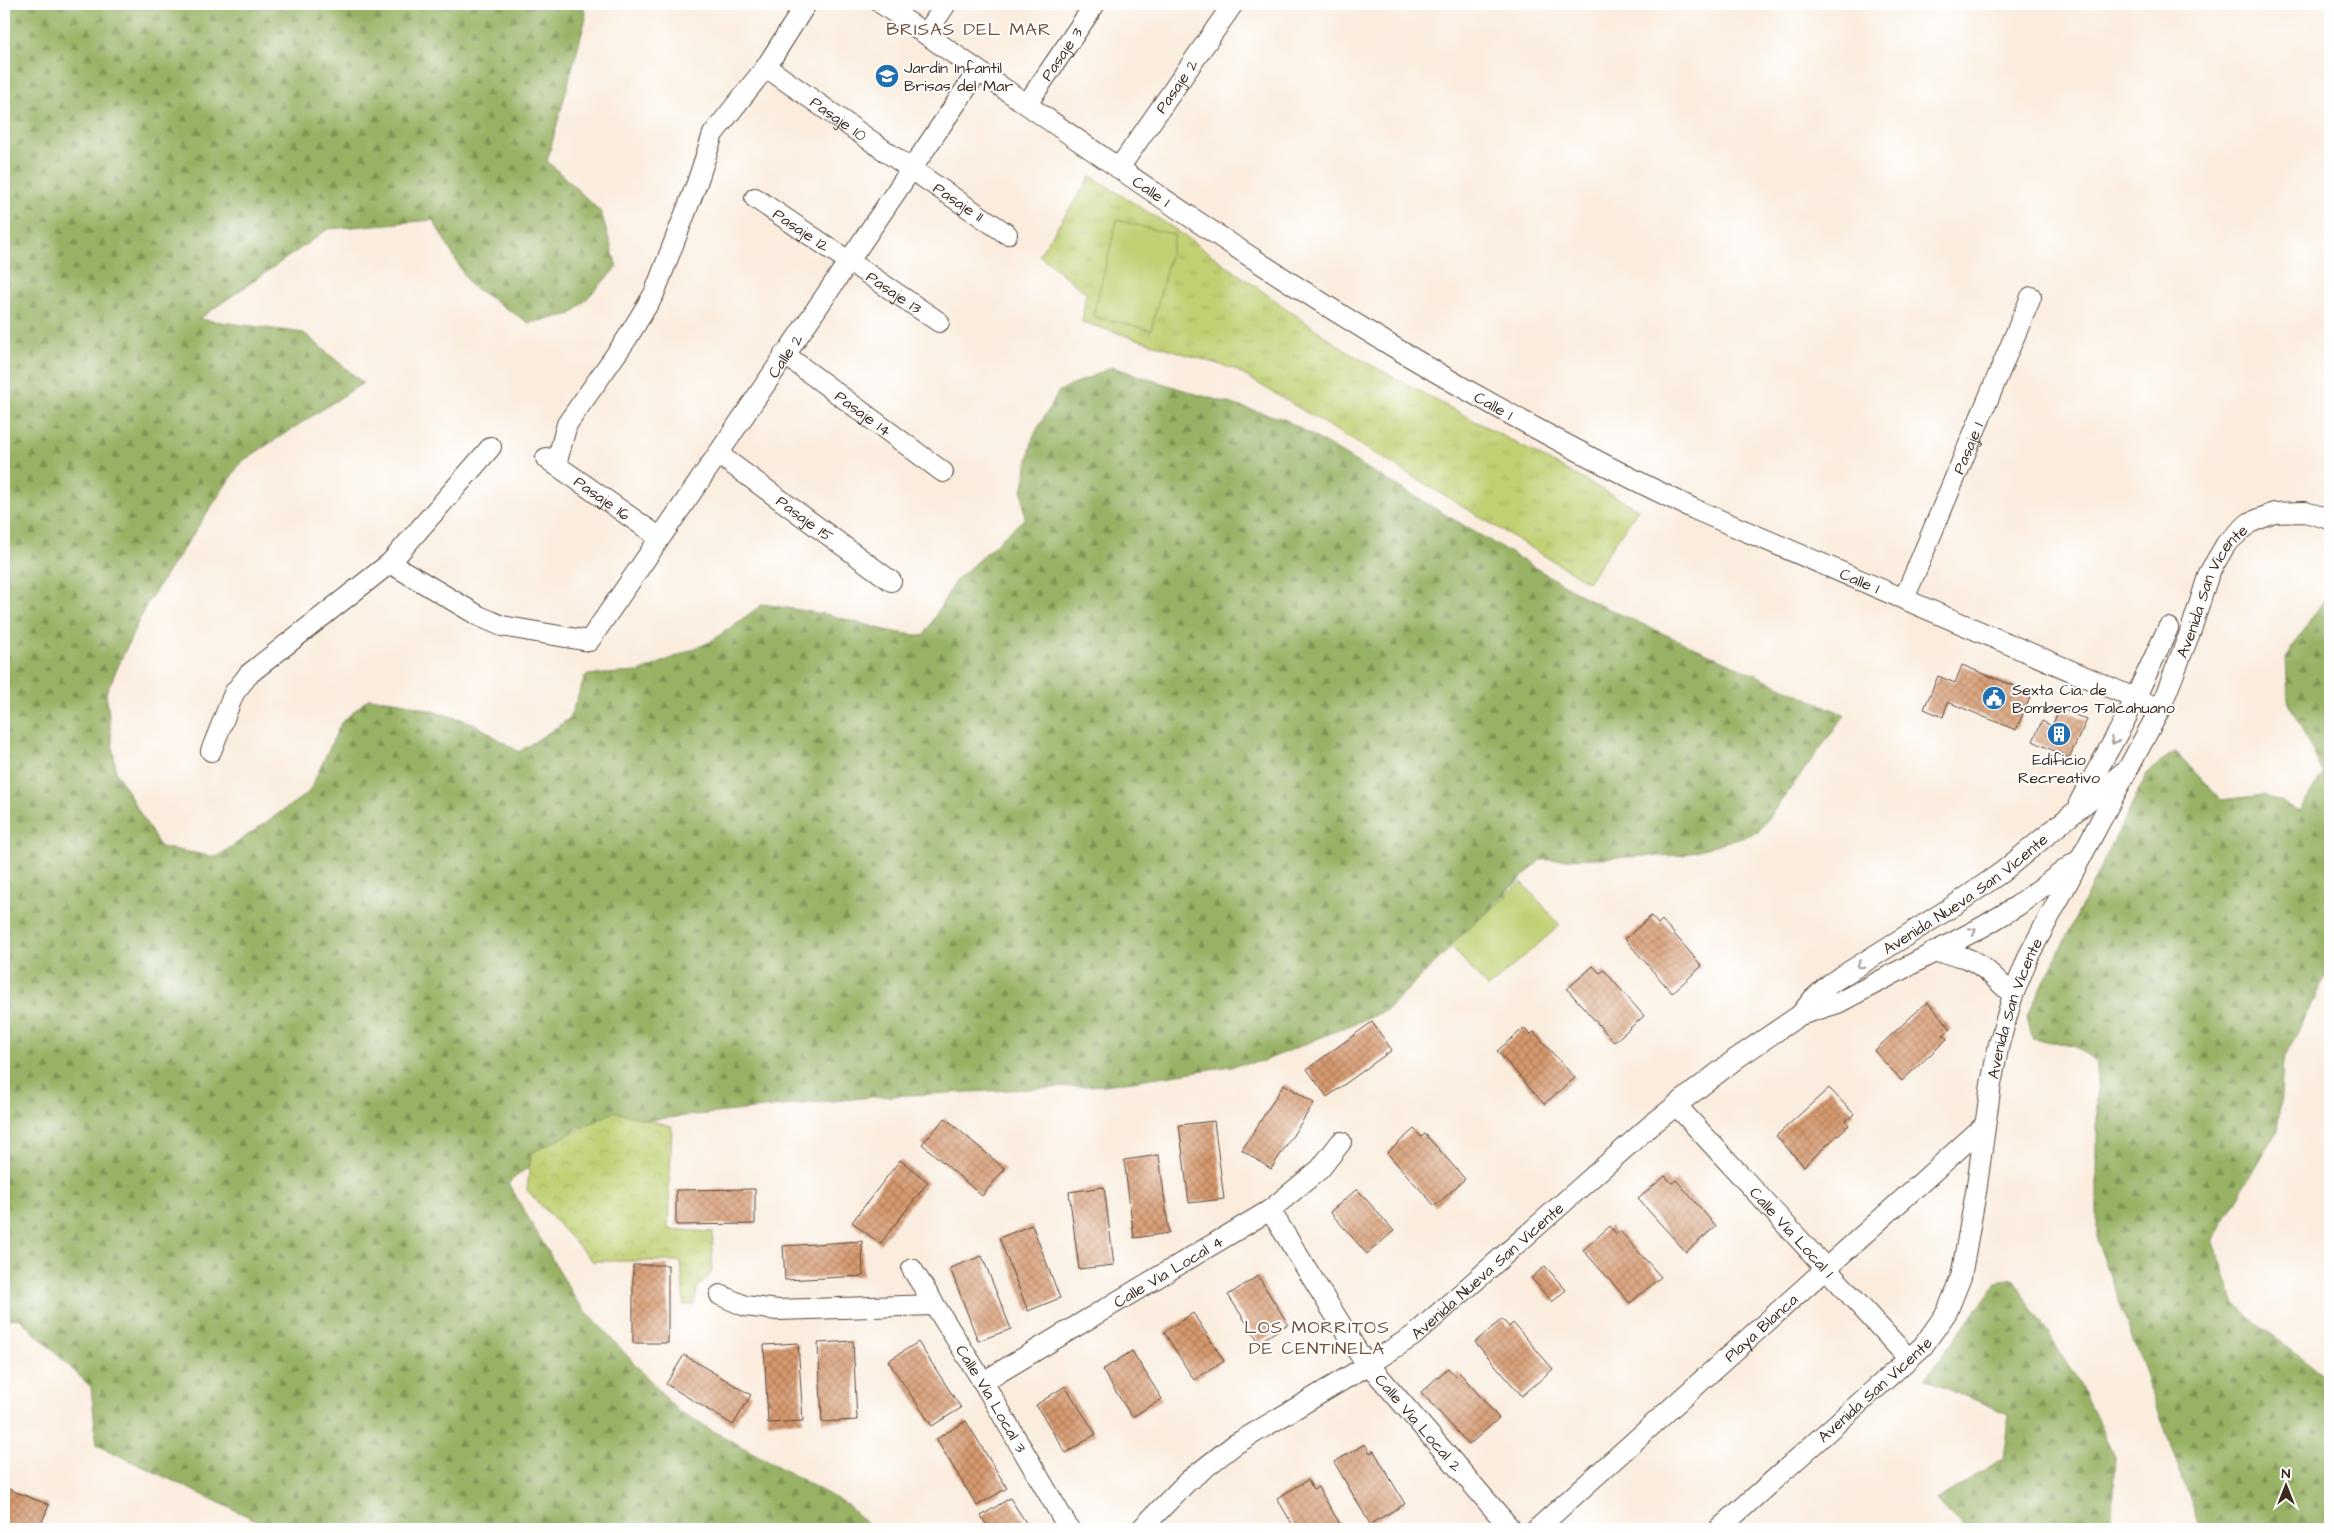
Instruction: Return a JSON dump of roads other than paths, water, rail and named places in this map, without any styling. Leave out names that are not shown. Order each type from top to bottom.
[{"type":"street","points":[[766,67],[806,4]]},
{"type":"street","name":"Calle 1","points":[[882,4],[1120,168],[1306,291],[1400,351],[1493,405],[1628,478],[1694,510],[2160,709]]},
{"type":"street","points":[[926,34],[946,4]]},
{"type":"street","name":"Pasaje 3","points":[[1027,104],[1095,4]]},
{"type":"street","name":"Pasaje 2","points":[[1120,168],[1233,4]]},
{"type":"street","name":"Pasaje 10","points":[[766,67],[911,170]]},
{"type":"street","name":"Pasaje 16","points":[[659,537],[550,461],[567,424],[626,340],[654,294],[697,183],[713,134],[766,67]]},
{"type":"street","name":"Calle 2","points":[[390,563],[479,616],[502,626],[589,641],[978,71]]},
{"type":"street","name":"Pasaje 11","points":[[911,170],[1007,234]]},
{"type":"street","name":"Pasaje 12","points":[[755,198],[848,261]]},
{"type":"street","name":"Pasaje 13","points":[[848,261],[940,322]]},
{"type":"street","name":"Pasaje 1","points":[[1904,599],[2031,297]]},
{"type":"street","name":"Pasaje 14","points":[[784,354],[943,472]]},
{"type":"street","points":[[211,751],[234,693],[249,674],[390,563],[491,447]]},
{"type":"street","name":"Pasaje 15","points":[[718,454],[891,582]]},
{"type":"street","name":"Avenida San Vicente","points":[[1719,1529],[1908,1359],[1935,1331],[1956,1292],[1964,1261],[1999,1044],[2012,995],[2029,955],[2160,709],[2191,630],[2209,573],[2226,544],[2249,523],[2274,513],[2305,512],[2330,519]]},
{"type":"street","points":[[2071,815],[2091,783],[2136,698],[2168,628]]},
{"type":"street","name":"Avenida Nueva San Vicente","points":[[1800,1015],[1812,999],[1831,983],[1955,905],[2002,872],[2130,767]]},
{"type":"street","name":"Avenida Nueva San Vicente","points":[[1142,1529],[1188,1481],[1234,1445],[1368,1366],[1413,1336],[1676,1105],[1736,1058],[1800,1015],[1838,1004],[1930,953],[1984,926],[2017,906],[2080,858]]},
{"type":"street","points":[[1930,953],[1954,954],[1972,959],[2012,995]]},
{"type":"street","name":"Calle Via Local 1","points":[[1676,1105],[1908,1359]]},
{"type":"street","name":"Playa Blanca","points":[[1537,1529],[1824,1268],[1985,1125]]},
{"type":"street","name":"Calle Via Local 4","points":[[983,1382],[1270,1210],[1320,1170],[1341,1142]]},
{"type":"street","name":"Calle Via Local 2","points":[[1270,1210],[1349,1339],[1368,1366],[1511,1529]]},
{"type":"street","name":"Calle Via Local 3","points":[[912,1269],[983,1382],[1069,1529]]},
{"type":"street","points":[[720,1295],[745,1306],[778,1310],[934,1304]]},
{"type":"place","name":"Jardín Infantil Brisas del Mar","points":[[887,76]]},
{"type":"place","name":"Sexta Cia. de Bomberos Talcahuano","points":[[1994,698]]},
{"type":"place","name":"Edificio Recreativo","points":[[2059,734]]},
{"type":"district","name":"BRISAS DEL MAR","points":[[969,29]]},
{"type":"district","name":"LOS MORRITOS DE CENTINELA","points":[[1317,1337]]}]
